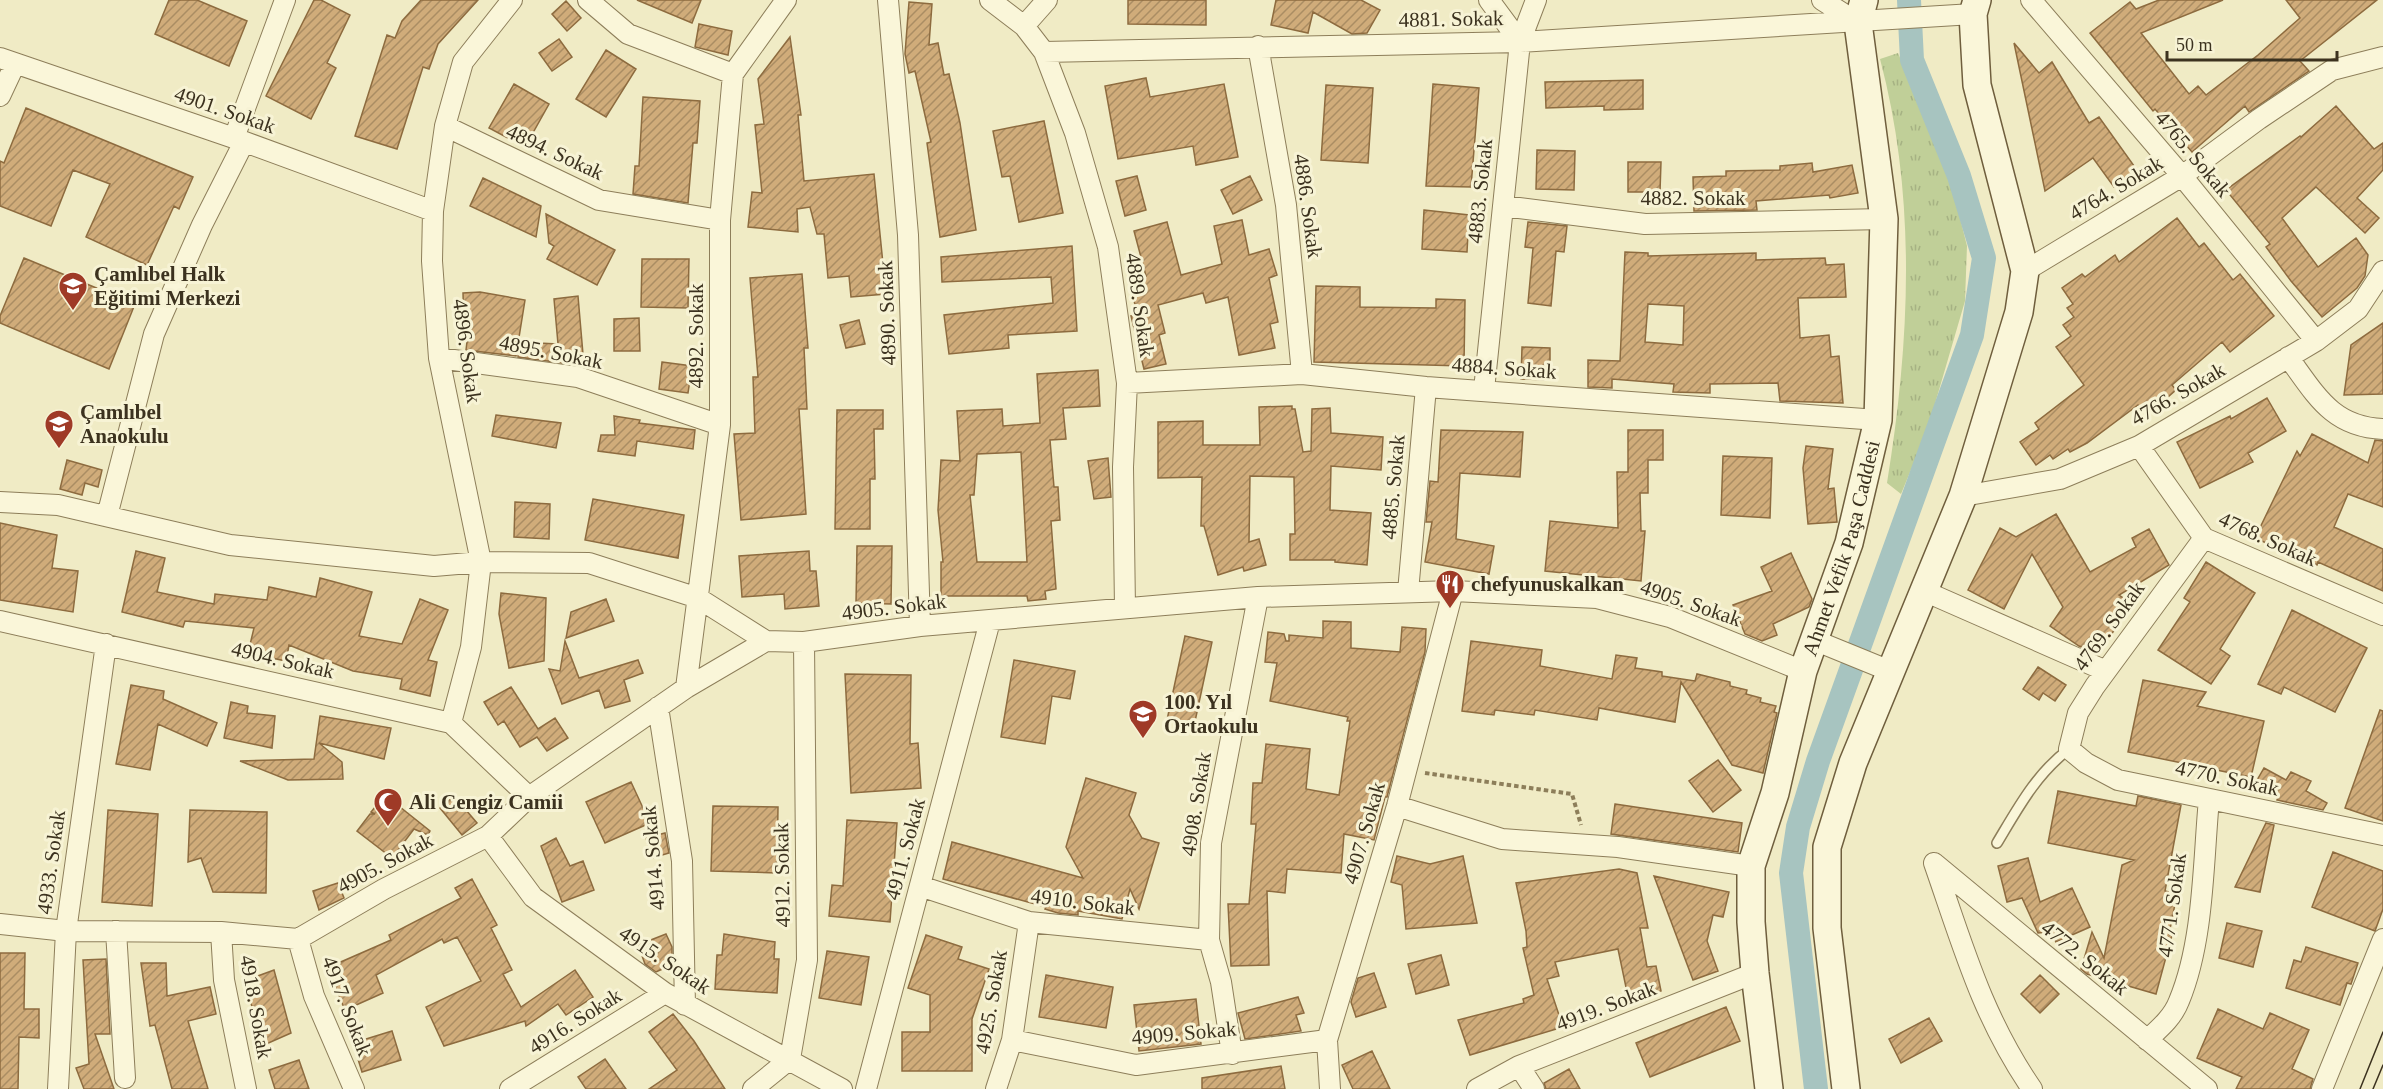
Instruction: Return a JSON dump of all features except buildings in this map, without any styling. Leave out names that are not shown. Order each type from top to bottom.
[{"type":"street","points":[[106,516],[154,334],[239,140],[285,0]]},
{"type":"street","name":"4896. Sokak","points":[[451,723],[471,647],[481,562],[440,358],[432,261],[433,211],[445,126],[463,62],[512,0]]},
{"type":"street","points":[[588,0],[628,34],[733,74],[786,0]]},
{"type":"street","name":"4890. Sokak","points":[[888,0],[908,236],[920,626]]},
{"type":"street","points":[[990,0],[1024,26],[1047,0]]},
{"type":"street","points":[[1489,0],[1520,42]]},
{"type":"street","name":"4883. Sokak","points":[[1484,390],[1520,42],[1536,0]]},
{"type":"street","points":[[1822,0],[1861,11]]},
{"type":"street","name":"4765. Sokak","points":[[2031,0],[2182,176],[2316,341]]},
{"type":"street","points":[[1846,1089],[1827,928],[1827,847],[1852,763],[1868,662],[1924,591],[1963,496],[2019,312],[2025,271],[1977,85],[1975,7]]},
{"type":"street","name":"4881. Sokak","points":[[1044,52],[1520,42],[1861,11],[1937,16],[1975,7]]},
{"type":"street","name":"Ahmet Vefik Paşa Caddesi","points":[[1769,1089],[1755,973],[1751,921],[1751,866],[1776,793],[1803,671],[1849,543],[1878,420],[1884,219],[1861,11]]},
{"type":"street","name":"4889. Sokak","points":[[1024,26],[1044,52],[1076,134],[1108,247],[1127,383],[1124,467],[1125,608]]},
{"type":"street","name":"4886. Sokak","points":[[1258,46],[1286,205],[1302,374]]},
{"type":"street","name":"4764. Sokak","points":[[2025,271],[2182,176],[2259,118],[2332,70],[2383,57]]},
{"type":"street","points":[[0,96],[7,61]]},
{"type":"street","name":"4901. Sokak","points":[[7,61],[239,140],[433,211]]},
{"type":"street","name":"4892. Sokak","points":[[686,688],[720,425],[720,220],[733,74]]},
{"type":"street","name":"4894. Sokak","points":[[445,126],[599,200],[720,220]]},
{"type":"street","name":"4882. Sokak","points":[[1503,206],[1645,224],[1884,219]]},
{"type":"street","name":"4766. Sokak","points":[[1963,496],[2060,479],[2139,446],[2316,341],[2358,309],[2383,272]]},
{"type":"street","points":[[2288,357],[2329,412],[2362,428],[2383,429]]},
{"type":"street","name":"4895. Sokak","points":[[440,358],[578,377],[720,425]]},
{"type":"street","name":"4884. Sokak","points":[[1127,383],[1302,374],[1426,387],[1878,420]]},
{"type":"street","name":"4885. Sokak","points":[[1408,592],[1426,387]]},
{"type":"street","name":"4768. Sokak","points":[[2139,446],[2204,538],[2383,615]]},
{"type":"street","points":[[0,502],[58,505],[230,545],[434,566],[481,562],[589,563],[698,598],[766,641]]},
{"type":"street","name":"4769. Sokak","points":[[2068,749],[2078,713],[2106,671],[2204,538]]},
{"type":"street","name":"4905. Sokak","points":[[298,939],[384,889],[488,836],[529,797],[686,688],[766,641],[804,642],[920,626],[1258,597],[1453,591],[1597,598],[1670,617],[1803,671]]},
{"type":"street","name":"4907. Sokak","points":[[1330,1089],[1327,1040],[1397,806],[1453,591]]},
{"type":"street","points":[[1924,591],[2106,671]]},
{"type":"street","name":"4908. Sokak","points":[[1232,1054],[1221,982],[1209,940],[1211,843],[1258,597]]},
{"type":"street","name":"4904. Sokak","points":[[0,621],[451,723]]},
{"type":"street","name":"4911. Sokak","points":[[866,1089],[990,621]]},
{"type":"street","points":[[1814,640],[1868,662]]},
{"type":"street","name":"4912. Sokak","points":[[790,1059],[807,960],[804,642]]},
{"type":"street","name":"4933. Sokak","points":[[58,1089],[66,931],[106,644]]},
{"type":"street","name":"4914. Sokak","points":[[658,707],[682,861],[685,1005]]},
{"type":"street","points":[[451,723],[529,797]]},
{"type":"street","name":"4770. Sokak","points":[[2068,749],[2086,763],[2118,780],[2383,836]]},
{"type":"street","name":"4771. Sokak","points":[[2147,1040],[2167,1022],[2179,1001],[2195,940],[2209,799]]},
{"type":"street","points":[[1397,806],[1502,839],[1587,845],[1751,866]]},
{"type":"street","name":"4915. Sokak","points":[[488,836],[533,897],[665,993],[842,1089]]},
{"type":"street","name":"4772. Sokak","points":[[2032,1089],[2008,1054],[1974,984],[1934,863],[2207,1089]]},
{"type":"street","name":"4910. Sokak","points":[[920,886],[1029,922],[1209,940]]},
{"type":"street","name":"4925. Sokak","points":[[996,1089],[1012,1040],[1029,922]]},
{"type":"street","points":[[0,924],[66,931],[221,933],[298,939]]},
{"type":"street","points":[[116,931],[125,1078]]},
{"type":"street","name":"4918. Sokak","points":[[221,933],[224,980],[246,1089]]},
{"type":"street","name":"4917. Sokak","points":[[298,939],[314,996],[354,1089]]},
{"type":"street","points":[[2322,1089],[2383,939]]},
{"type":"street","name":"4919. Sokak","points":[[1477,1089],[1519,1066],[1755,973]]},
{"type":"street","name":"4916. Sokak","points":[[510,1089],[665,993]]},
{"type":"street","name":"4909. Sokak","points":[[1012,1040],[1136,1065],[1327,1040]]},
{"type":"street","points":[[753,1089],[790,1059]]},
{"type":"street","points":[[1519,1066],[1534,1089]]},
{"type":"lane","points":[[1997,843],[2035,781],[2050,763],[2068,749]]},
{"type":"path","points":[[1424,773],[1572,794],[1587,845]]},
{"type":"green space","points":[[1898,53],[1949,174],[1967,246],[1965,301],[1927,431],[1901,494],[1887,483],[1901,377],[1905,324],[1905,217],[1892,111],[1880,59]]},
{"type":"waterway","points":[[1816,1089],[1791,873],[1798,827],[1818,761],[1972,335],[1984,258],[1959,176],[1912,60],[1909,0]]},
{"type":"tram line","points":[[2360,1089],[2383,1032]]},
{"type":"tram line","points":[[2373,1089],[2383,1065]]},
{"type":"place","name":"Çamlıbel Halk Eğitimi Merkezi","points":[[73,312]]},
{"type":"place","name":"Çamlıbel Anaokulu","points":[[59,450]]},
{"type":"place","name":"chefyunuskalkan","points":[[1450,610]]},
{"type":"place","name":"100. Yıl Ortaokulu","points":[[1143,740]]},
{"type":"place","name":"Ali Cengiz Camii","points":[[388,828]]}]
